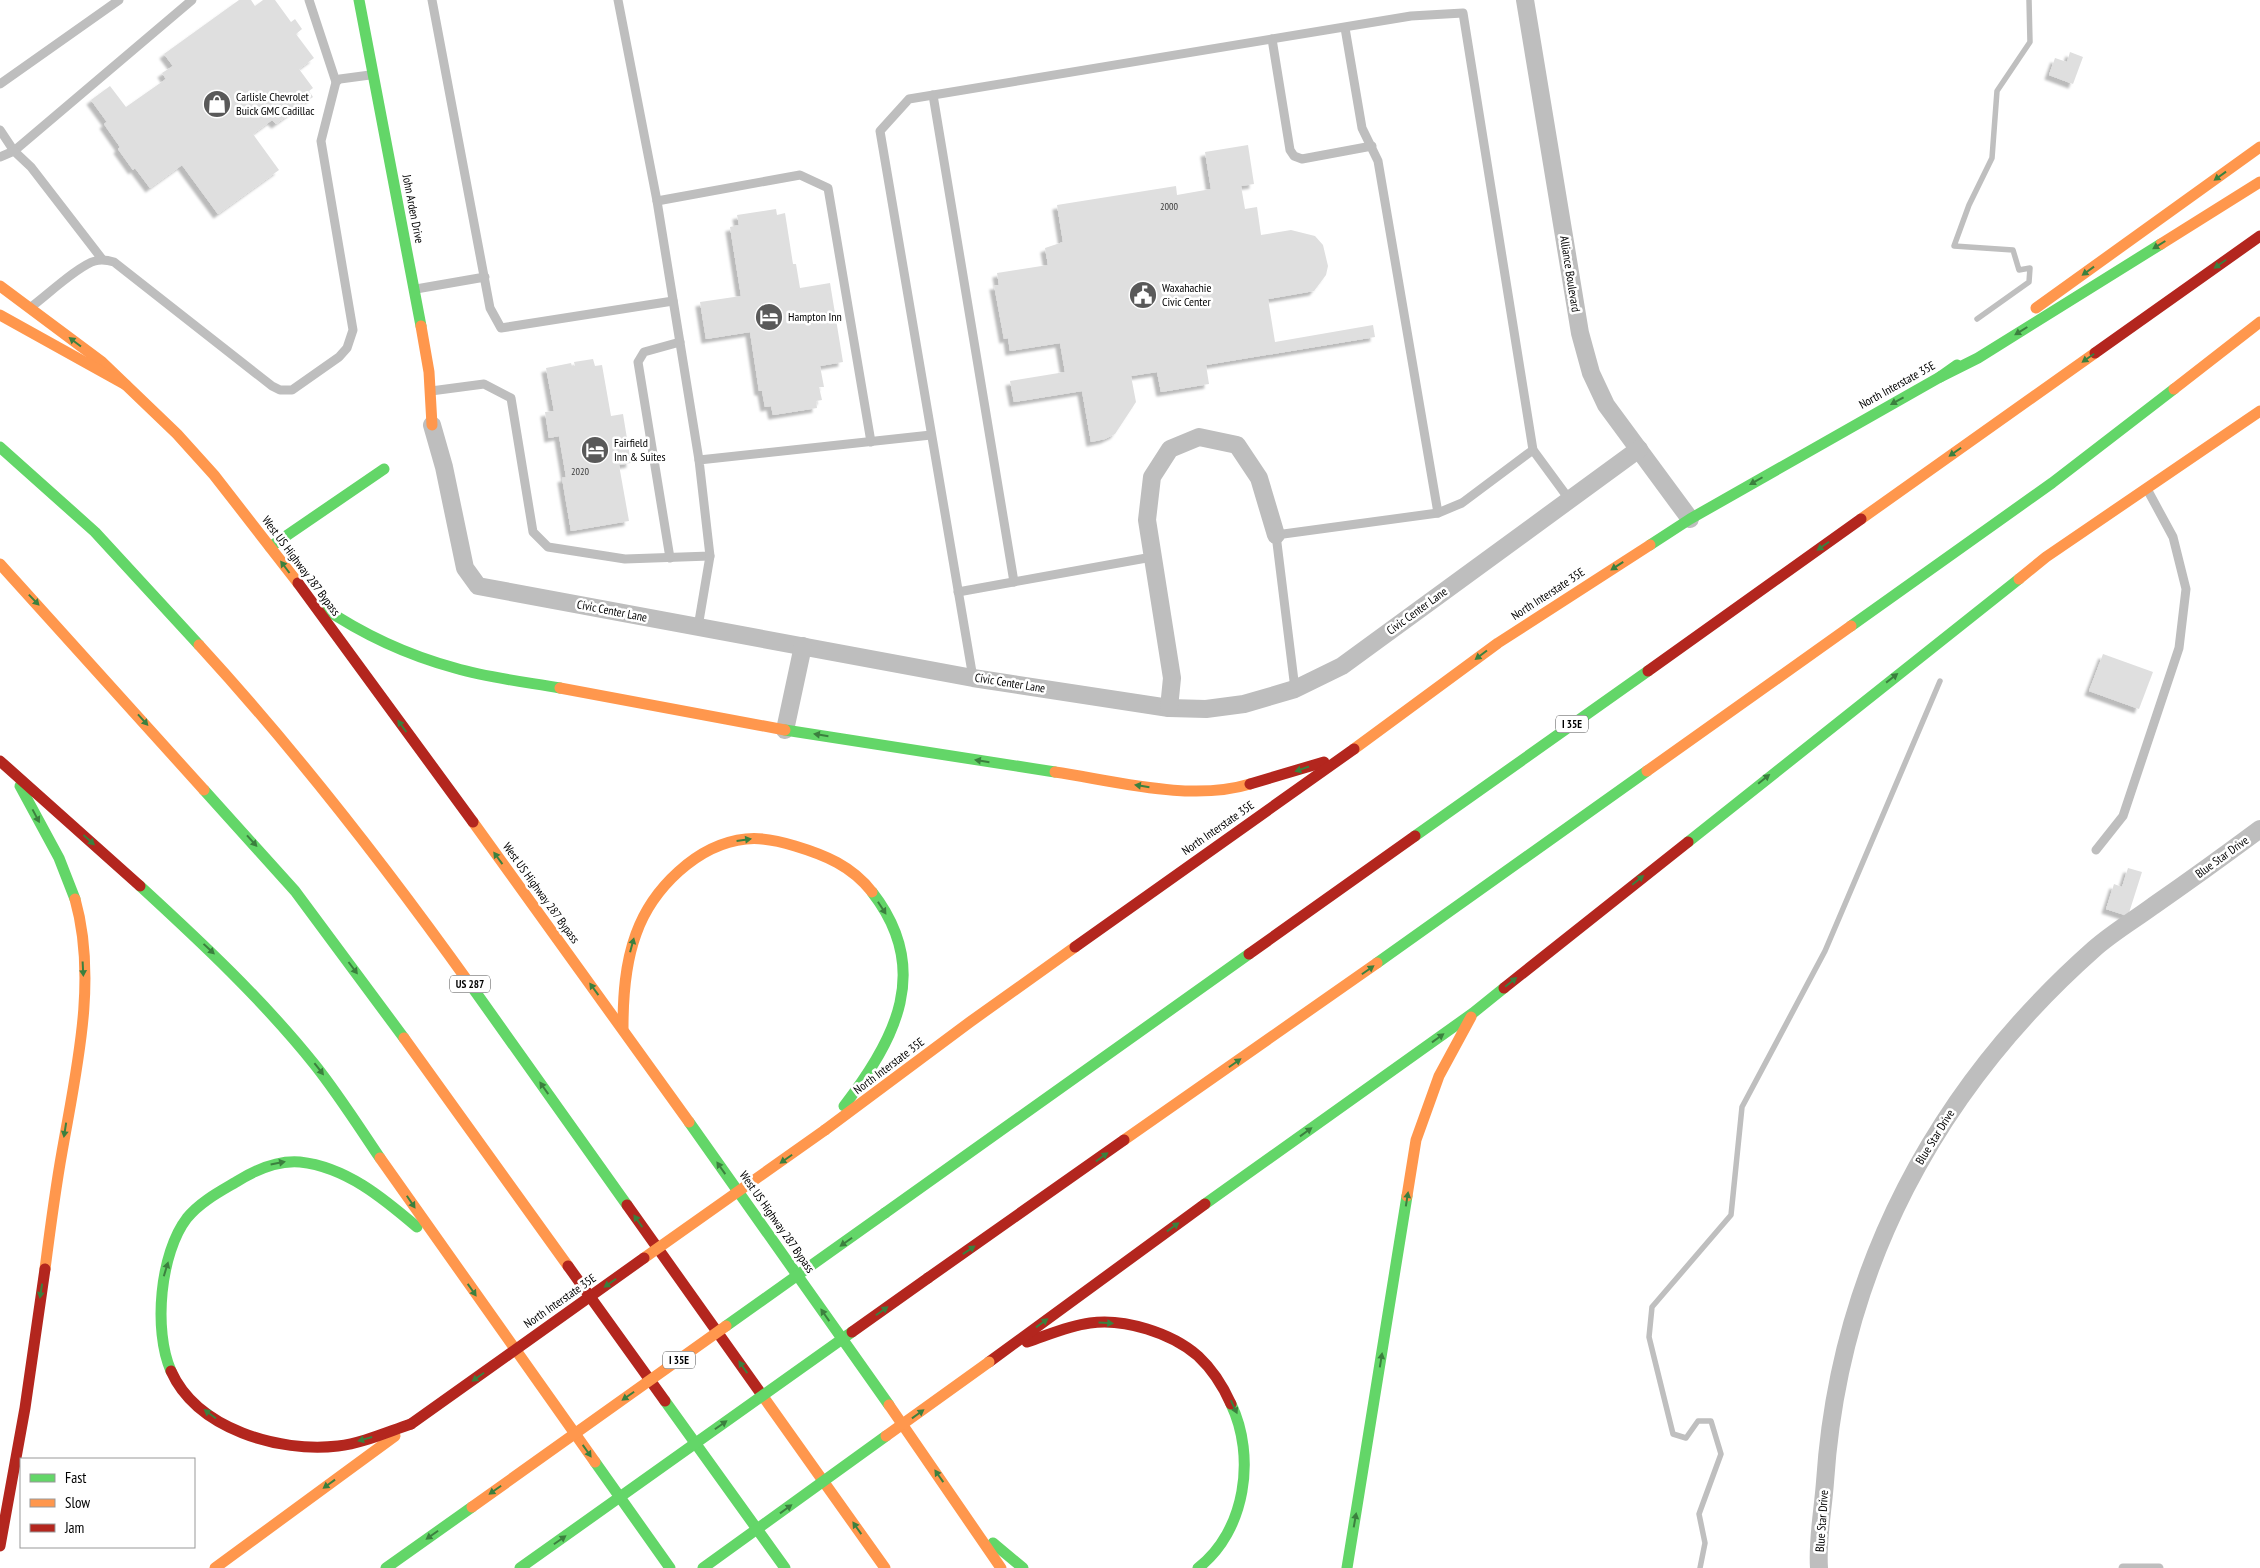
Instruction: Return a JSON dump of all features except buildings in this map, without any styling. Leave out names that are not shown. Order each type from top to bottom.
[{"type":"main road","name":"John Arden Drive","points":[[359,0],[414,289],[431,391],[432,425]]},
{"type":"main road","name":"North Interstate 35E","points":[[215,1568],[411,1424],[825,1130],[978,1016],[1348,754],[1498,643],[1690,519],[1940,377],[2260,147]]},
{"type":"main road","points":[[1940,377],[1978,358],[2260,182]]},
{"type":"main road","name":"I 35E","points":[[386,1568],[2260,236]]},
{"type":"main road","name":"West US Highway 287 Bypass","points":[[0,286],[102,362],[177,434],[214,475],[306,594],[623,1028],[967,1516],[1001,1568]]},
{"type":"main road","points":[[0,314],[126,385]]},
{"type":"main road","points":[[520,1568],[928,1278],[1370,968],[2044,488],[2260,322]]},
{"type":"main road","points":[[704,1568],[1171,1229],[1473,1013],[2038,563],[2146,487],[2260,411]]},
{"type":"main road","name":"US 287","points":[[0,447],[94,532],[246,696],[306,766],[431,929],[885,1568]]},
{"type":"main road","points":[[270,547],[384,469]]},
{"type":"main road","points":[[0,564],[296,892],[375,998],[785,1568]]},
{"type":"main road","points":[[306,594],[340,620],[380,642],[415,657],[457,670],[786,730],[1163,789],[1211,790],[1244,786],[1348,754]]},
{"type":"main road","points":[[0,761],[213,953],[276,1018],[335,1091],[444,1250],[670,1568]]},
{"type":"main road","points":[[0,1546],[28,1387],[38,1309],[78,1051],[84,987],[76,902],[63,867],[13,773]]},
{"type":"main road","points":[[623,1028],[624,982],[637,928],[657,894],[683,868],[711,849],[725,843],[748,839],[787,843],[838,862],[868,888],[890,920],[902,955],[903,992],[898,1012],[876,1064],[825,1130]]},
{"type":"main road","points":[[1347,1568],[1416,1140],[1440,1076],[1473,1013]]},
{"type":"main road","points":[[411,1424],[338,1446],[298,1445],[265,1440],[228,1426],[186,1395],[178,1384],[168,1361],[160,1327],[160,1296],[164,1273],[178,1235],[188,1217],[202,1204],[244,1176],[269,1165],[286,1162],[312,1164],[356,1180],[380,1194],[444,1250]]},
{"type":"main road","points":[[1008,1349],[1085,1324],[1115,1323],[1132,1326],[1170,1339],[1191,1350],[1207,1366],[1234,1406],[1246,1452],[1244,1482],[1231,1525],[1220,1544],[1198,1568]]},
{"type":"main road","points":[[967,1516],[985,1532],[997,1548],[1022,1568]]},
{"type":"street","name":"Alliance Boulevard","points":[[1525,0],[1580,333],[1592,372],[1606,405],[1690,519]]},
{"type":"street","name":"Civic Center Lane","points":[[432,425],[444,467],[465,568],[478,586],[973,678],[1170,708],[1206,709],[1244,704],[1295,689],[1342,666],[1639,449]]},
{"type":"street","points":[[1170,708],[1172,678],[1147,520],[1152,477],[1170,449],[1199,437],[1237,445],[1259,478],[1276,535]]},
{"type":"street","points":[[786,730],[803,646]]},
{"type":"street","name":"Blue Star Drive","points":[[1820,1568],[1828,1434],[1842,1359],[1874,1254],[1916,1166],[1963,1091],[2038,1003],[2096,948],[2260,829]]},
{"type":"lane","points":[[0,84],[119,0]]},
{"type":"lane","points":[[0,157],[14,151],[192,0]]},
{"type":"lane","points":[[30,308],[89,263],[102,259],[114,262],[280,390],[292,390],[339,357],[346,348],[353,330],[322,141],[336,82],[309,0]]},
{"type":"lane","points":[[432,0],[490,308],[501,328],[673,301]]},
{"type":"lane","points":[[618,0],[657,201],[699,460],[710,556],[698,627]]},
{"type":"lane","points":[[973,678],[880,131],[910,99],[1410,16],[1463,13],[1533,450],[1569,499]]},
{"type":"lane","points":[[1345,28],[1362,128],[1378,161],[1438,513]]},
{"type":"lane","points":[[1272,39],[1290,150],[1294,156],[1302,159],[1372,146]]},
{"type":"lane","points":[[336,82],[340,79],[373,75]]},
{"type":"lane","points":[[933,95],[1014,582]]},
{"type":"lane","points":[[0,130],[14,151],[30,167],[102,259]]},
{"type":"lane","points":[[657,201],[800,175],[828,188],[871,442]]},
{"type":"lane","points":[[414,289],[485,277]]},
{"type":"lane","points":[[670,558],[638,362],[644,352],[680,342]]},
{"type":"lane","points":[[431,391],[484,384],[511,398],[533,532],[548,547],[625,560],[710,556]]},
{"type":"lane","points":[[699,460],[931,435]]},
{"type":"lane","points":[[1295,689],[1276,535],[1438,513],[1462,503],[1533,450]]},
{"type":"lane","points":[[2096,850],[2123,816],[2179,648],[2186,589],[2173,537],[2146,487]]},
{"type":"lane","points":[[958,592],[1152,557]]},
{"type":"lane","points":[[2123,1568],[2159,1568]]},
{"type":"waterway","points":[[1977,319],[2029,282],[2030,268],[2019,270],[2013,250],[1954,246],[1969,205],[1992,158],[1997,91],[2030,42],[2029,0]]},
{"type":"waterway","points":[[1700,1568],[1705,1543],[1699,1514],[1721,1454],[1711,1421],[1698,1421],[1686,1438],[1673,1434],[1649,1337],[1652,1307],[1731,1215],[1742,1107],[1825,951],[1940,681]]},
{"type":"traffic: fast","points":[[359,0],[421,326]]},
{"type":"traffic: fast","points":[[1940,377],[1978,358],[2161,244]]},
{"type":"traffic: fast","points":[[1650,545],[1690,519],[1940,377],[1957,365]]},
{"type":"traffic: fast","points":[[1851,626],[2052,483],[2174,389]]},
{"type":"traffic: fast","points":[[0,447],[95,532],[199,645]]},
{"type":"traffic: fast","points":[[270,547],[384,469]]},
{"type":"traffic: fast","points":[[1688,842],[2019,579]]},
{"type":"traffic: fast","points":[[321,606],[352,626],[385,643],[437,663],[507,680],[560,688]]},
{"type":"traffic: fast","points":[[1415,836],[1648,671]]},
{"type":"traffic: fast","points":[[785,730],[1055,772]]},
{"type":"traffic: fast","points":[[1377,963],[1647,771]]},
{"type":"traffic: fast","points":[[20,786],[59,858],[75,899]]},
{"type":"traffic: fast","points":[[204,790],[295,891],[404,1038]]},
{"type":"traffic: fast","points":[[140,886],[186,928],[274,1017],[332,1087],[380,1158]]},
{"type":"traffic: fast","points":[[844,1106],[863,1081],[879,1055],[892,1029],[900,1003],[903,976],[900,948],[890,921],[872,892]]},
{"type":"traffic: fast","points":[[885,1213],[1249,954]]},
{"type":"traffic: fast","points":[[472,987],[627,1205]]},
{"type":"traffic: fast","points":[[1205,1204],[1473,1013],[1504,988]]},
{"type":"traffic: fast","points":[[689,1122],[889,1405]]},
{"type":"traffic: fast","points":[[171,1371],[165,1354],[161,1314],[165,1271],[171,1251],[178,1233],[192,1212],[210,1198],[243,1178],[275,1164],[300,1162],[317,1165],[333,1170],[363,1186],[391,1205],[417,1227]]},
{"type":"traffic: fast","points":[[1347,1568],[1407,1196]]},
{"type":"traffic: fast","points":[[726,1326],[885,1213]]},
{"type":"traffic: fast","points":[[520,1568],[852,1332]]},
{"type":"traffic: fast","points":[[665,1401],[785,1568]]},
{"type":"traffic: fast","points":[[1198,1568],[1214,1552],[1227,1534],[1236,1514],[1242,1492],[1243,1446],[1239,1424],[1231,1404]]},
{"type":"traffic: fast","points":[[703,1568],[886,1436]]},
{"type":"traffic: fast","points":[[595,1462],[670,1568]]},
{"type":"traffic: fast","points":[[386,1568],[472,1507]]},
{"type":"traffic: fast","points":[[993,1543],[1023,1568]]},
{"type":"traffic: slow","points":[[2036,308],[2260,147]]},
{"type":"traffic: slow","points":[[2161,244],[2260,182]]},
{"type":"traffic: slow","points":[[0,286],[102,362],[177,434],[214,475],[298,583]]},
{"type":"traffic: slow","points":[[0,315],[126,385]]},
{"type":"traffic: slow","points":[[2174,389],[2260,322]]},
{"type":"traffic: slow","points":[[421,326],[429,372],[432,425]]},
{"type":"traffic: slow","points":[[1861,519],[2095,353]]},
{"type":"traffic: slow","points":[[2019,579],[2046,557],[2260,411]]},
{"type":"traffic: slow","points":[[1354,749],[1498,643],[1650,545]]},
{"type":"traffic: slow","points":[[0,564],[204,790]]},
{"type":"traffic: slow","points":[[1647,771],[1851,626]]},
{"type":"traffic: slow","points":[[199,645],[271,727],[341,812],[472,987]]},
{"type":"traffic: slow","points":[[560,688],[785,730]]},
{"type":"traffic: slow","points":[[1055,772],[1153,788],[1178,790],[1203,791],[1227,789],[1250,784]]},
{"type":"traffic: slow","points":[[473,822],[689,1122]]},
{"type":"traffic: slow","points":[[623,1028],[627,968],[632,945],[643,917],[665,885],[694,859],[710,850],[746,839],[765,839],[783,843],[817,853],[847,868],[872,892]]},
{"type":"traffic: slow","points":[[45,1269],[57,1181],[78,1058],[85,993],[85,961],[82,930],[75,899]]},
{"type":"traffic: slow","points":[[825,1130],[970,1022],[1075,947]]},
{"type":"traffic: slow","points":[[1124,1140],[1377,963]]},
{"type":"traffic: slow","points":[[1407,1196],[1416,1140],[1439,1076],[1471,1017]]},
{"type":"traffic: slow","points":[[404,1038],[568,1266]]},
{"type":"traffic: slow","points":[[644,1258],[825,1130]]},
{"type":"traffic: slow","points":[[380,1158],[595,1462]]},
{"type":"traffic: slow","points":[[472,1507],[726,1326]]},
{"type":"traffic: slow","points":[[886,1436],[989,1362]]},
{"type":"traffic: slow","points":[[762,1395],[885,1568]]},
{"type":"traffic: slow","points":[[889,1405],[1001,1568]]},
{"type":"traffic: slow","points":[[215,1568],[395,1436]]},
{"type":"traffic: jam","points":[[2095,353],[2260,236]]},
{"type":"traffic: jam","points":[[1648,671],[1861,519]]},
{"type":"traffic: jam","points":[[298,583],[473,822]]},
{"type":"traffic: jam","points":[[1075,947],[1354,749]]},
{"type":"traffic: jam","points":[[0,761],[140,886]]},
{"type":"traffic: jam","points":[[1250,784],[1324,762]]},
{"type":"traffic: jam","points":[[1249,954],[1415,836]]},
{"type":"traffic: jam","points":[[1504,988],[1688,842]]},
{"type":"traffic: jam","points":[[928,1278],[1124,1140]]},
{"type":"traffic: jam","points":[[989,1362],[1205,1204]]},
{"type":"traffic: jam","points":[[627,1205],[762,1395]]},
{"type":"traffic: jam","points":[[411,1424],[644,1258]]},
{"type":"traffic: jam","points":[[568,1266],[665,1401]]},
{"type":"traffic: jam","points":[[0,1546],[25,1408],[45,1269]]},
{"type":"traffic: jam","points":[[852,1332],[928,1278]]},
{"type":"traffic: jam","points":[[1027,1342],[1066,1328],[1090,1323],[1118,1323],[1147,1329],[1175,1340],[1198,1356],[1217,1378],[1231,1404]]},
{"type":"traffic: jam","points":[[171,1371],[183,1391],[200,1408],[220,1422],[242,1433],[266,1441],[315,1447],[347,1445],[411,1424]]},
{"type":"place","name":"Carlisle Chevrolet Buick GMC Cadillac","points":[[217,104]]},
{"type":"place","name":"Waxahachie Civic Center","points":[[1143,295]]},
{"type":"place","name":"Hampton Inn","points":[[769,317]]},
{"type":"place","name":"Fairfield Inn & Suites","points":[[595,450]]}]
